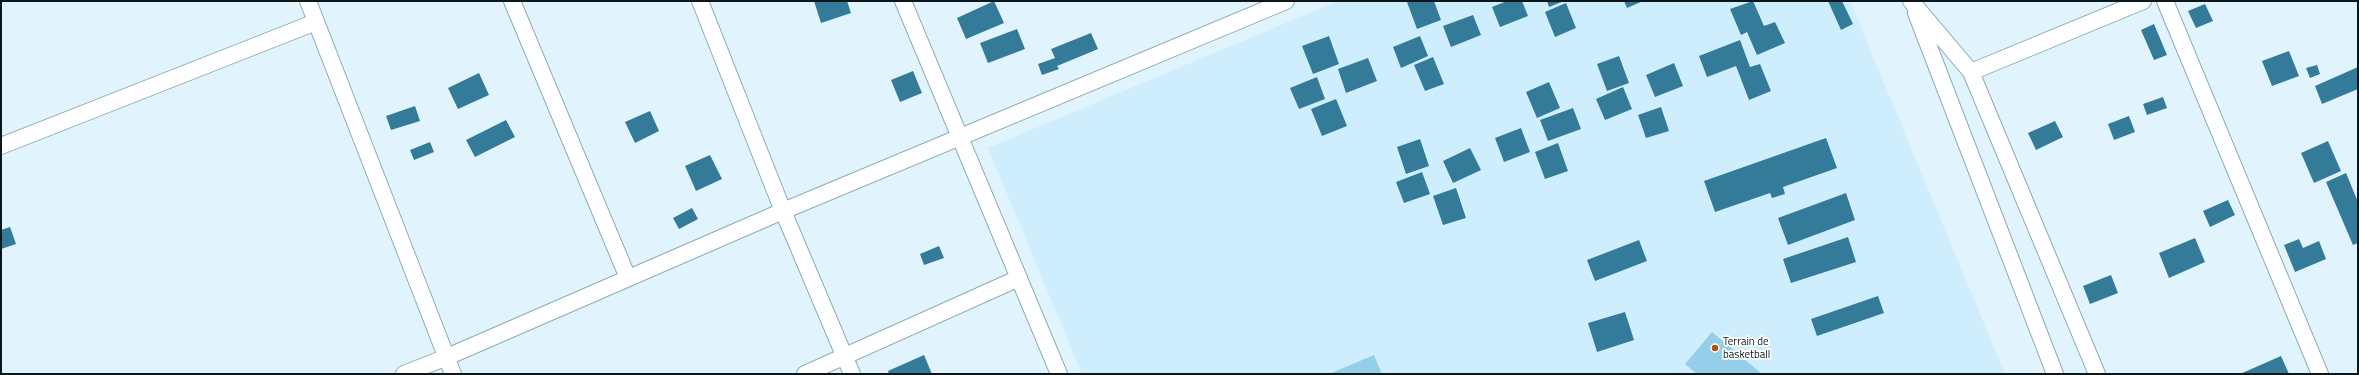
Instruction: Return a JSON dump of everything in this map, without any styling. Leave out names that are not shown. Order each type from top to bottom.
[{"type":"street","points":[[308,1],[453,374]]},
{"type":"street","points":[[512,1],[628,278]]},
{"type":"street","points":[[700,1],[783,211],[852,374]]},
{"type":"street","points":[[903,1],[1059,374]]},
{"type":"street","points":[[404,374],[447,357],[783,211],[1286,1]]},
{"type":"street","points":[[1911,1],[1971,72],[2097,374]]},
{"type":"street","points":[[1911,1],[2055,374]]},
{"type":"street","points":[[1971,72],[2143,1]]},
{"type":"street","points":[[2164,1],[2320,374]]},
{"type":"street","points":[[1,146],[316,22]]},
{"type":"street","points":[[805,374],[1019,278]]},
{"type":"shaded area","points":[[1338,1],[1850,1],[2005,374],[1082,374],[988,148]]},
{"type":"shaded area","name":"Terrain de basketball","points":[[1712,332],[1762,374],[1697,374],[1685,364]]},
{"type":"shaded area","points":[[1374,355],[1382,374],[1329,374]]},
{"type":"building","points":[[814,1],[847,1],[851,13],[821,23]]},
{"type":"building","points":[[994,1],[1004,23],[966,39],[957,18]]},
{"type":"building","points":[[1434,1],[1441,20],[1417,29],[1407,2]]},
{"type":"building","points":[[1507,1],[1522,1],[1528,16],[1500,27],[1492,7]]},
{"type":"building","points":[[1547,1],[1564,1],[1549,7]]},
{"type":"building","points":[[1624,1],[1643,1],[1627,8]]},
{"type":"building","points":[[1753,1],[1764,26],[1775,22],[1785,43],[1757,55],[1747,32],[1741,35],[1730,9]]},
{"type":"building","points":[[1828,1],[1842,1],[1853,24],[1841,30]]},
{"type":"building","points":[[1566,3],[1576,28],[1555,37],[1545,12]]},
{"type":"building","points":[[2205,4],[2213,21],[2196,28],[2188,11]]},
{"type":"building","points":[[1473,15],[1481,35],[1451,47],[1443,26]]},
{"type":"building","points":[[2154,24],[2167,55],[2154,60],[2141,30]]},
{"type":"building","points":[[1017,29],[1025,49],[988,63],[980,43]]},
{"type":"building","points":[[1091,33],[1098,49],[1057,66],[1059,69],[1042,75],[1038,64],[1055,58],[1051,49]]},
{"type":"building","points":[[1329,36],[1339,64],[1313,74],[1302,46]]},
{"type":"building","points":[[1420,36],[1428,56],[1401,68],[1393,47]]},
{"type":"building","points":[[1740,40],[1750,67],[1760,64],[1771,91],[1749,100],[1736,66],[1707,77],[1699,56]]},
{"type":"building","points":[[2289,51],[2299,76],[2272,86],[2262,61]]},
{"type":"building","points":[[1619,56],[1629,83],[1607,91],[1597,64]]},
{"type":"building","points":[[1433,57],[1444,84],[1425,91],[1414,65]]},
{"type":"building","points":[[1368,58],[1377,81],[1346,93],[1338,69]]},
{"type":"building","points":[[1674,63],[1683,86],[1655,97],[1646,75]]},
{"type":"building","points":[[2317,65],[2320,74],[2310,78],[2306,68]]},
{"type":"building","points":[[2358,67],[2358,89],[2322,104],[2315,86]]},
{"type":"building","points":[[913,71],[922,93],[900,102],[891,80]]},
{"type":"building","points":[[479,73],[489,95],[458,109],[448,88]]},
{"type":"building","points":[[1317,77],[1325,99],[1299,109],[1290,88]]},
{"type":"building","points":[[1549,82],[1560,108],[1537,118],[1526,92]]},
{"type":"building","points":[[1623,87],[1632,109],[1605,120],[1596,99]]},
{"type":"building","points":[[2163,97],[2167,108],[2147,115],[2143,104]]},
{"type":"building","points":[[1336,99],[1347,126],[1322,136],[1311,109]]},
{"type":"building","points":[[415,106],[420,121],[391,130],[386,116]]},
{"type":"building","points":[[1661,107],[1669,131],[1646,138],[1638,115]]},
{"type":"building","points":[[1573,108],[1581,129],[1548,141],[1540,120]]},
{"type":"building","points":[[650,111],[659,131],[635,143],[625,122]]},
{"type":"building","points":[[2129,116],[2135,132],[2114,140],[2108,124]]},
{"type":"building","points":[[506,120],[515,137],[475,157],[466,140]]},
{"type":"building","points":[[2055,121],[2063,137],[2036,150],[2028,133]]},
{"type":"building","points":[[1521,128],[1530,152],[1504,162],[1495,138]]},
{"type":"building","points":[[1826,138],[1837,168],[1783,187],[1785,194],[1772,198],[1770,193],[1715,212],[1704,181]]},
{"type":"building","points":[[1420,139],[1429,166],[1406,174],[1397,147]]},
{"type":"building","points":[[2328,141],[2341,171],[2314,183],[2301,153]]},
{"type":"building","points":[[430,142],[434,152],[414,160],[410,150]]},
{"type":"building","points":[[1558,143],[1568,171],[1545,179],[1535,152]]},
{"type":"building","points":[[1470,148],[1481,170],[1453,183],[1443,161]]},
{"type":"building","points":[[710,155],[722,179],[696,191],[685,166]]},
{"type":"building","points":[[1422,172],[1430,194],[1404,203],[1396,182]]},
{"type":"building","points":[[2346,173],[2358,202],[2358,243],[2353,245],[2326,182]]},
{"type":"building","points":[[1456,188],[1466,218],[1443,225],[1433,196]]},
{"type":"building","points":[[1846,193],[1855,220],[1788,245],[1778,218]]},
{"type":"building","points":[[2228,200],[2235,215],[2210,227],[2203,211]]},
{"type":"building","points":[[692,208],[698,219],[679,229],[673,218]]},
{"type":"building","points":[[10,227],[16,244],[1,249],[1,230]]},
{"type":"building","points":[[1848,237],[1856,262],[1791,283],[1783,259]]},
{"type":"building","points":[[2195,238],[2205,262],[2169,278],[2159,253]]},
{"type":"building","points":[[2299,239],[2303,248],[2319,241],[2326,259],[2295,272],[2284,245]]},
{"type":"building","points":[[1639,240],[1647,261],[1595,281],[1587,260]]},
{"type":"building","points":[[939,246],[944,258],[924,265],[920,254]]},
{"type":"building","points":[[2111,275],[2118,293],[2090,304],[2083,286]]},
{"type":"building","points":[[1878,296],[1884,313],[1817,336],[1811,319]]},
{"type":"building","points":[[1625,312],[1634,340],[1597,352],[1588,323]]},
{"type":"building","points":[[924,355],[932,374],[889,374],[888,371]]},
{"type":"building","points":[[2281,356],[2289,374],[2240,374]]},
{"type":"place","name":"Terrain de basketball","points":[[1715,348]]}]
